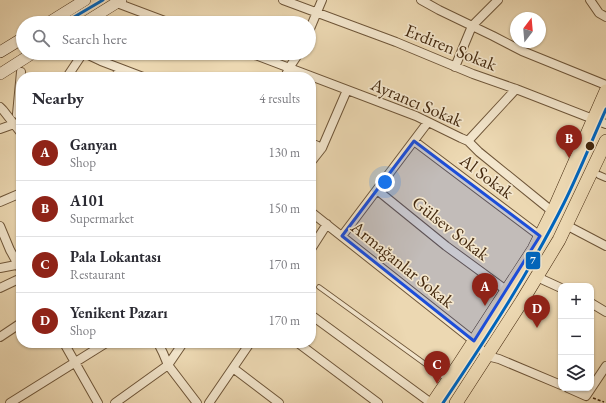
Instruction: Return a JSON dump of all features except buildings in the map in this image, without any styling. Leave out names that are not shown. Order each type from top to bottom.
[{"type":"main road","points":[[59,16],[85,0]]},
{"type":"main road","points":[[95,16],[119,1]]},
{"type":"main road","points":[[0,52],[16,42]]},
{"type":"main road","points":[[0,74],[22,60]]},
{"type":"main road","points":[[432,403],[534,249],[553,212],[606,91]]},
{"type":"main road","points":[[460,402],[537,277],[566,225],[606,141]]},
{"type":"street","name":"Erdiren Sokak","points":[[284,0],[606,124]]},
{"type":"street","points":[[316,16],[322,0]]},
{"type":"street","points":[[421,0],[522,51],[606,85]]},
{"type":"street","points":[[455,67],[472,26],[498,0]]},
{"type":"street","points":[[590,0],[600,13],[606,17]]},
{"type":"street","points":[[119,1],[154,16]]},
{"type":"street","points":[[70,72],[78,60]]},
{"type":"street","points":[[100,60],[129,72]]},
{"type":"street","name":"Ayrancı Sokak","points":[[268,60],[300,72]]},
{"type":"street","points":[[287,72],[294,60]]},
{"type":"street","name":"Ayrancı Sokak","points":[[316,78],[428,122],[468,141],[479,152],[553,212]]},
{"type":"street","points":[[468,141],[516,89]]},
{"type":"street","points":[[316,156],[322,148],[348,90]]},
{"type":"street","points":[[2,108],[16,114]]},
{"type":"street","points":[[2,108],[16,127]]},
{"type":"street","points":[[342,236],[428,122]]},
{"type":"street","points":[[0,129],[14,124]]},
{"type":"street","name":"Al Sokak","points":[[414,141],[540,236]]},
{"type":"street","points":[[316,145],[322,148]]},
{"type":"street","points":[[599,175],[606,178]]},
{"type":"street","name":"Gülsev Sokak","points":[[376,190],[446,246],[506,290]]},
{"type":"street","points":[[0,202],[16,195]]},
{"type":"street","name":"Armağanlar Sokak","points":[[316,216],[474,341],[487,356]]},
{"type":"street","points":[[316,241],[326,224]]},
{"type":"street","points":[[566,225],[606,246]]},
{"type":"street","points":[[0,226],[10,250],[16,260]]},
{"type":"street","points":[[0,268],[16,266]]},
{"type":"street","points":[[537,277],[558,287]]},
{"type":"street","points":[[0,288],[16,280]]},
{"type":"street","points":[[594,305],[606,312]]},
{"type":"street","points":[[316,319],[432,403]]},
{"type":"street","points":[[0,337],[16,326]]},
{"type":"street","points":[[67,348],[98,403]]},
{"type":"street","points":[[10,403],[98,348]]},
{"type":"street","points":[[161,348],[168,365],[197,403]]},
{"type":"street","points":[[114,403],[168,365],[180,348]]},
{"type":"street","points":[[209,403],[247,348]]},
{"type":"street","points":[[305,348],[378,403]]},
{"type":"street","points":[[487,356],[499,359],[558,384]]},
{"type":"street","points":[[575,391],[586,396],[606,366]]},
{"type":"street","points":[[233,368],[279,403]]},
{"type":"lane","points":[[319,287],[448,381]]},
{"type":"path","points":[[586,396],[604,402]]},
{"type":"highlighted area","points":[[414,141],[540,236],[474,341],[342,236]]},
{"type":"transit line","name":"7","points":[[76,16],[103,0]]},
{"type":"transit line","name":"7","points":[[443,403],[491,330],[551,229],[570,192],[606,109]]},
{"type":"place","name":"A101","points":[[569,158]]},
{"type":"place","name":"Ganyan","points":[[485,306]]},
{"type":"place","name":"Yenikent Pazarı","points":[[537,328]]},
{"type":"place","name":"Pala Lokantası","points":[[437,384]]}]
